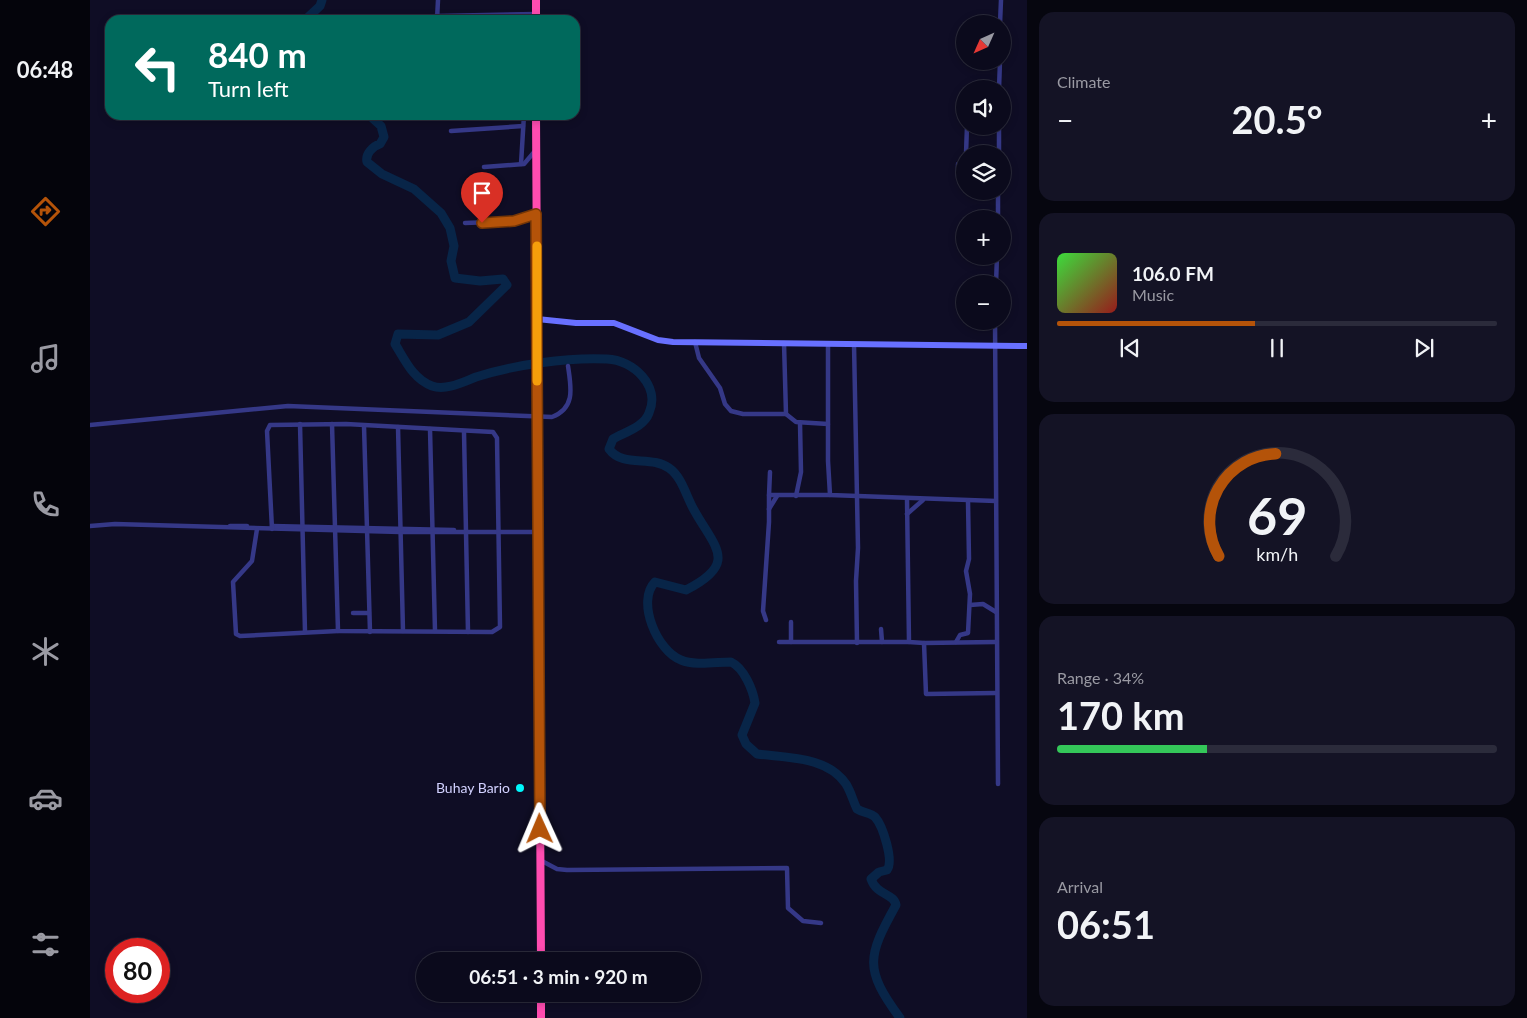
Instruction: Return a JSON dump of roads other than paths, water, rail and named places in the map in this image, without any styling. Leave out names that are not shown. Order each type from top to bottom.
[{"type":"highway","points":[[536,0],[536,15]]},
{"type":"highway","points":[[536,120],[541,952]]},
{"type":"highway","points":[[541,1002],[541,1018]]},
{"type":"street","points":[[437,15],[438,0]]},
{"type":"street","points":[[1000,15],[1001,0]]},
{"type":"street","points":[[521,164],[524,120]]},
{"type":"street","points":[[451,131],[523,126]]},
{"type":"street","points":[[484,167],[526,163],[536,150]]},
{"type":"street","points":[[465,223],[514,221],[536,214]]},
{"type":"street","points":[[537,319],[576,324],[614,323],[658,340],[1027,346]]},
{"type":"street","points":[[995,330],[995,642],[998,784]]},
{"type":"street","points":[[695,342],[699,358],[720,388],[725,404],[731,412],[743,414],[786,414]]},
{"type":"street","points":[[784,343],[786,414],[793,421],[800,423],[828,424]]},
{"type":"street","points":[[828,344],[830,495]]},
{"type":"street","points":[[854,344],[858,548],[856,581],[857,643]]},
{"type":"street","points":[[90,425],[288,406],[330,406],[538,418],[559,414],[569,403],[572,391],[568,366]]},
{"type":"street","points":[[796,496],[801,472],[800,423]]},
{"type":"street","points":[[257,529],[251,563],[233,582],[236,634],[240,636],[338,631],[492,632],[498,630],[501,625],[496,435],[493,432],[332,424],[273,424],[268,428],[271,527]]},
{"type":"street","points":[[300,424],[306,632]]},
{"type":"street","points":[[332,424],[338,631]]},
{"type":"street","points":[[364,426],[370,632]]},
{"type":"street","points":[[398,427],[403,631]]},
{"type":"street","points":[[430,429],[435,631]]},
{"type":"street","points":[[464,432],[468,632]]},
{"type":"street","points":[[766,620],[763,611],[770,472]]},
{"type":"street","points":[[769,495],[830,495],[923,500],[996,501]]},
{"type":"street","points":[[769,509],[777,496]]},
{"type":"street","points":[[907,499],[909,642]]},
{"type":"street","points":[[907,514],[923,500]]},
{"type":"street","points":[[956,642],[960,635],[969,631],[969,582],[966,571],[969,559],[968,501]]},
{"type":"street","points":[[90,526],[143,524],[538,532]]},
{"type":"street","points":[[236,527],[257,529],[271,527]]},
{"type":"street","points":[[970,605],[983,604],[996,612]]},
{"type":"street","points":[[354,612],[369,613]]},
{"type":"street","points":[[791,622],[791,642]]},
{"type":"street","points":[[880,629],[882,642]]},
{"type":"street","points":[[779,642],[995,642]]},
{"type":"street","points":[[924,643],[926,694],[996,693]]},
{"type":"street","points":[[540,860],[557,869],[567,870],[787,868],[788,908],[804,921],[821,923]]},
{"type":"waterway","points":[[310,15],[320,6],[322,0]]},
{"type":"waterway","points":[[374,120],[381,126],[384,137],[380,144],[370,151],[367,156],[367,162],[382,174],[414,189],[441,213],[450,228],[454,246],[451,261],[455,278],[480,281],[503,279],[507,285],[469,322],[438,335],[398,334],[395,344],[410,368],[420,379],[432,386],[443,387],[523,366],[575,359],[607,359],[617,360],[635,369],[648,384],[652,403],[647,418],[639,426],[613,439],[609,449],[615,455],[622,458],[654,462],[669,468],[681,482],[718,554],[717,563],[713,571],[686,590],[655,582],[650,590],[648,601],[652,625],[664,647],[681,660],[699,663],[731,662],[740,669],[750,686],[755,703],[742,735],[746,744],[757,754],[806,760],[828,768],[846,784],[857,809],[875,817],[878,821],[887,844],[889,866],[887,870],[879,872],[871,879],[877,889],[892,898],[896,905],[879,938],[875,951],[875,974],[880,987],[900,1018]]},
{"type":"place","name":"Buhay Bario","points":[[520,788]]}]
